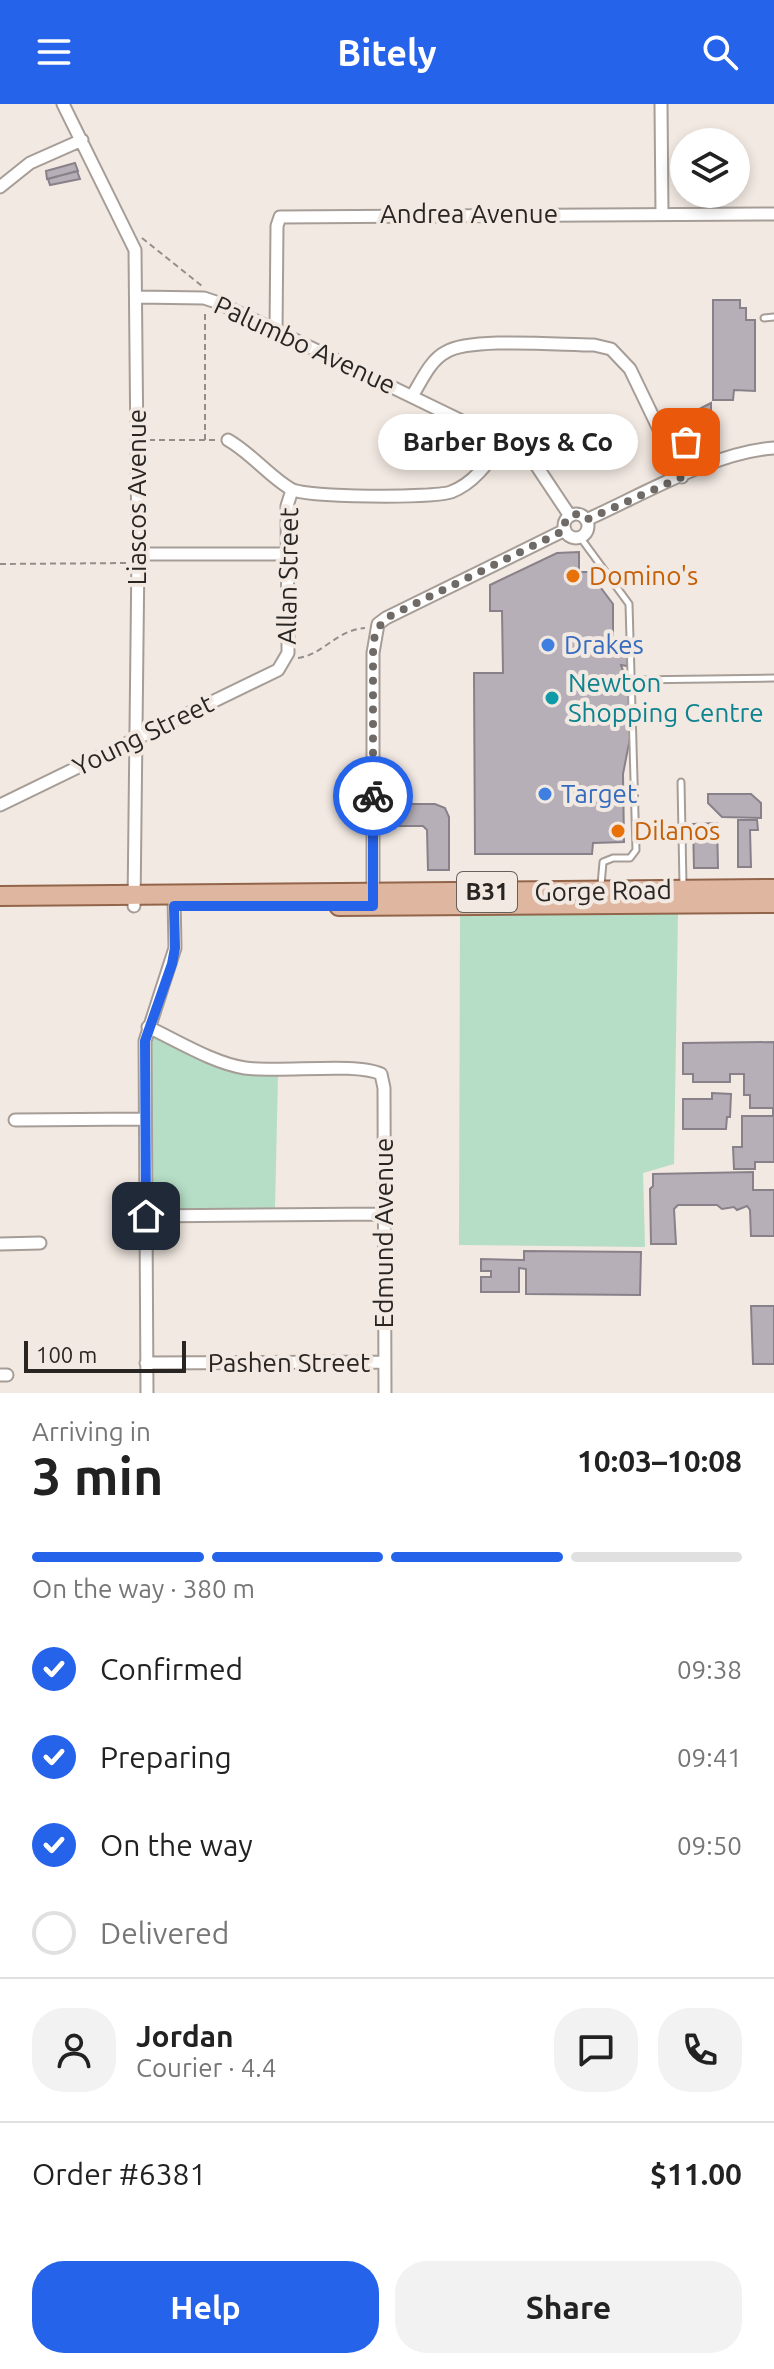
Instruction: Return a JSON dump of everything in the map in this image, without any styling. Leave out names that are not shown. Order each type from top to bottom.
[{"type":"main road","name":"Gorge Road","points":[[596,898],[683,890],[774,889]]},
{"type":"main road","points":[[683,890],[700,904]]},
{"type":"main road","name":"Gorge Road","points":[[0,896],[134,901],[596,898],[700,904],[774,903]]},
{"type":"main road","name":"Gorge Road","points":[[0,907],[134,901]]},
{"type":"street","name":"Liascos Avenue","points":[[63,104],[135,250],[138,297],[138,559],[134,901]]},
{"type":"street","points":[[661,104],[662,213]]},
{"type":"street","points":[[0,187],[30,163],[82,140]]},
{"type":"street","name":"Andrea Avenue","points":[[276,331],[277,226],[280,217],[774,214]]},
{"type":"street","name":"Palumbo Avenue","points":[[138,297],[204,298],[503,441],[536,465],[570,516]]},
{"type":"street","points":[[412,396],[430,367],[446,351],[467,346],[594,345],[611,349],[630,369],[682,477]]},
{"type":"street","points":[[228,440],[247,451],[292,490],[313,494],[424,496],[449,492],[479,473],[503,441]]},
{"type":"street","points":[[586,520],[739,453],[774,448]]},
{"type":"street","name":"Allan Street","points":[[284,662],[288,642],[287,506],[292,490]]},
{"type":"street","points":[[565,530],[570,516],[577,514],[586,520]]},
{"type":"street","points":[[565,530],[572,537],[580,537],[587,531],[586,520]]},
{"type":"street","points":[[373,900],[373,653],[378,624],[565,530]]},
{"type":"street","points":[[138,559],[287,554]]},
{"type":"street","name":"Young Street","points":[[0,805],[272,674],[284,662]]},
{"type":"street","points":[[147,1393],[144,1061],[148,1027],[175,948],[174,901]]},
{"type":"street","name":"Edmund Avenue","points":[[148,1027],[242,1068],[304,1071],[370,1069],[381,1074],[384,1088],[385,1393]]},
{"type":"street","points":[[15,1120],[144,1119]]},
{"type":"street","points":[[146,1216],[384,1214]]},
{"type":"street","points":[[0,1244],[40,1243]]},
{"type":"street","name":"Pashen Street","points":[[146,1363],[384,1362]]},
{"type":"lane","points":[[764,318],[774,317]]},
{"type":"lane","points":[[669,450],[686,442]]},
{"type":"lane","points":[[580,537],[629,604],[636,850],[630,858],[613,858],[603,862],[596,898]]},
{"type":"lane","points":[[632,680],[774,678]]},
{"type":"lane","points":[[681,782],[683,890]]},
{"type":"path","points":[[141,237],[204,288]]},
{"type":"path","points":[[205,306],[205,440]]},
{"type":"path","points":[[138,440],[228,440]]},
{"type":"path","points":[[0,564],[138,559]]},
{"type":"green space","points":[[678,911],[674,1164],[643,1173],[645,1247],[459,1245],[460,912]]},
{"type":"green space","points":[[152,1034],[278,1075],[275,1209],[150,1212],[147,1067]]},
{"type":"building","points":[[75,163],[78,171],[47,179],[46,171]]},
{"type":"building","points":[[77,171],[80,179],[50,185],[48,179]]},
{"type":"building","points":[[713,300],[740,300],[740,308],[746,308],[746,320],[755,320],[755,391],[734,390],[733,400],[713,400]]},
{"type":"building","points":[[711,403],[711,424],[685,436],[678,420]]},
{"type":"building","name":"Newton Shopping Centre","points":[[579,552],[579,572],[589,572],[613,604],[613,644],[627,641],[627,666],[621,665],[629,687],[631,733],[623,774],[624,842],[593,843],[592,854],[475,854],[474,673],[503,673],[502,611],[490,611],[490,585],[557,553]]},
{"type":"building","points":[[708,794],[751,794],[761,803],[761,818],[722,817],[708,803]]},
{"type":"building","points":[[400,804],[435,804],[445,808],[449,817],[449,870],[428,870],[427,830],[423,826],[397,826]]},
{"type":"building","points":[[738,820],[757,820],[758,830],[750,830],[751,867],[738,867]]},
{"type":"building","points":[[717,823],[718,868],[694,868],[693,824]]},
{"type":"building","points":[[774,1042],[774,1162],[755,1162],[755,1169],[734,1169],[733,1147],[742,1147],[742,1116],[773,1116],[773,1108],[750,1108],[750,1095],[744,1095],[744,1074],[730,1074],[730,1082],[693,1082],[693,1074],[683,1074],[683,1043]]},
{"type":"building","points":[[712,1093],[731,1094],[726,1129],[683,1129],[683,1099],[712,1099]]},
{"type":"building","points":[[753,1172],[753,1190],[774,1190],[774,1236],[751,1236],[750,1210],[747,1206],[737,1210],[734,1207],[722,1209],[717,1205],[678,1205],[674,1209],[676,1244],[651,1244],[650,1189],[653,1174]]},
{"type":"building","points":[[524,1251],[641,1252],[640,1295],[526,1294],[526,1269],[519,1268],[519,1292],[481,1292],[481,1277],[491,1277],[491,1271],[481,1271],[481,1259],[524,1260]]},
{"type":"building","points":[[751,1306],[774,1306],[774,1364],[753,1364]]},
{"type":"way so far","points":[[373,796],[373,653],[378,624],[565,530],[564,525],[570,516],[577,514],[586,520],[682,477],[669,450],[686,442]]},
{"type":"place","name":"Barber Boys & Co","points":[[686,442]]},
{"type":"place","name":"Domino's","points":[[573,576]]},
{"type":"place","name":"Drakes","points":[[548,645]]},
{"type":"place","name":"Newton Shopping Centre","points":[[552,698]]},
{"type":"place","name":"Target","points":[[545,794]]},
{"type":"place","name":"Dilanos","points":[[618,831]]},
{"type":"route","points":[[146,1216],[145,1041],[172,964],[175,948],[174,906],[373,906],[373,796]]}]
